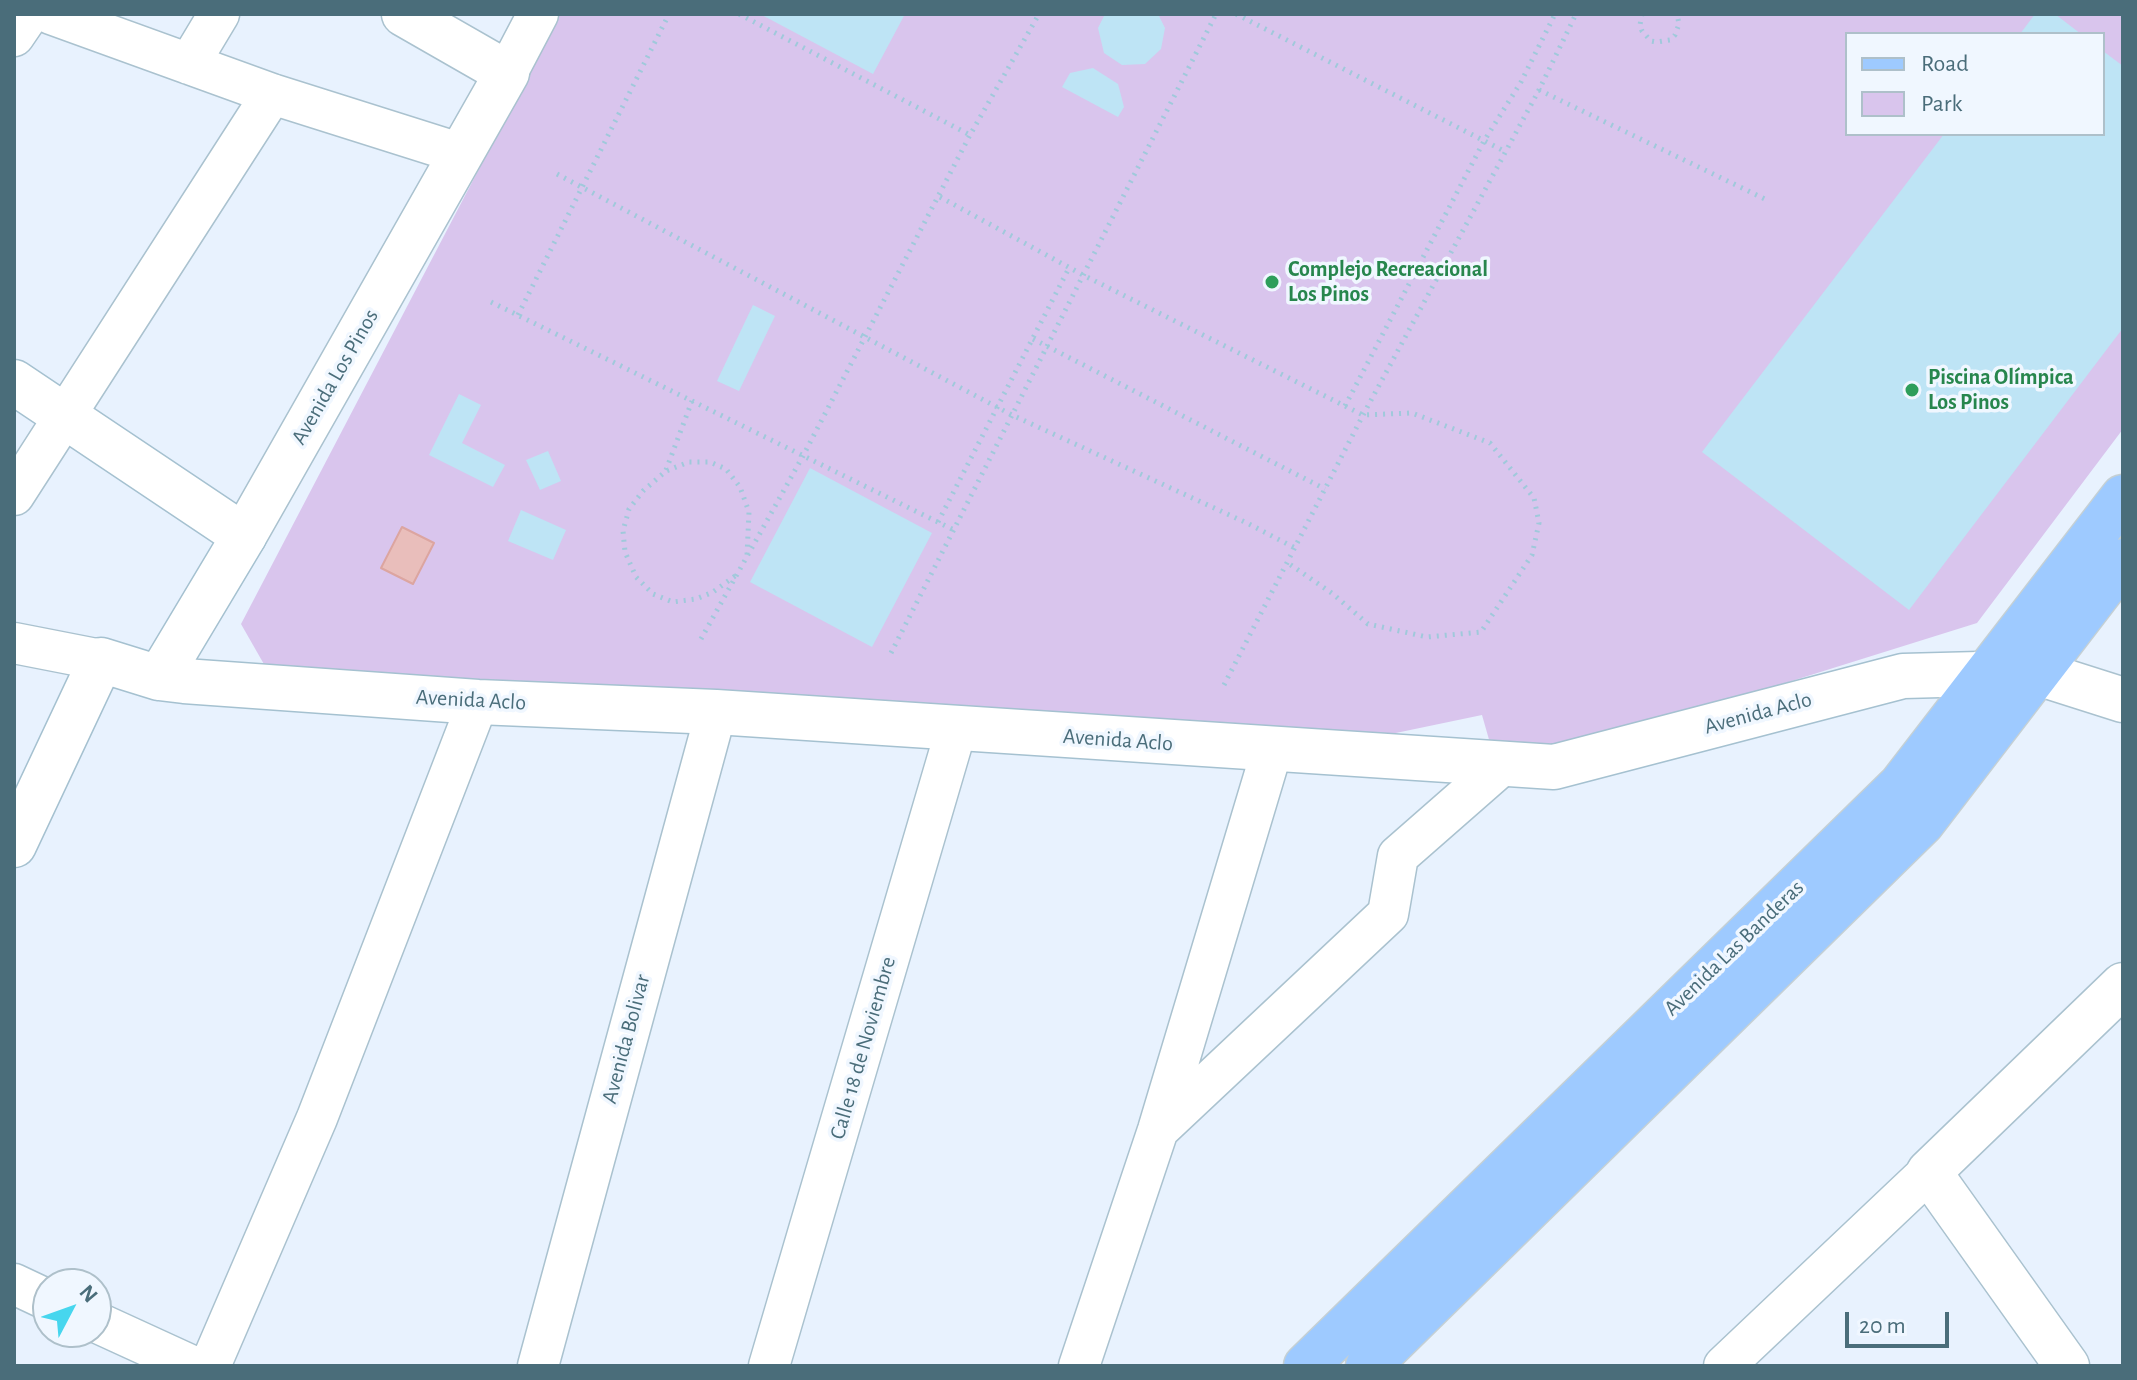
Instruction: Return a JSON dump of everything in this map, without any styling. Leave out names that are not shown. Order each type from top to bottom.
[{"type":"main road","points":[[404,14],[507,73]]},
{"type":"main road","name":"Avenida Los Pinos","points":[[171,679],[244,536],[507,73]]},
{"type":"main road","points":[[14,382],[244,536]]},
{"type":"main road","name":"Avenida Las Banderas","points":[[1306,1366],[1901,785],[2123,497]]},
{"type":"main road","name":"Avenida Las Banderas","points":[[1368,1366],[1922,823],[2123,561]]},
{"type":"main road","points":[[14,845],[101,660]]},
{"type":"main road","name":"Avenida Aclo","points":[[101,660],[171,679],[478,702],[716,712],[1554,767],[1903,676],[2038,673],[2123,700]]},
{"type":"main road","points":[[2067,1366],[1929,1172],[2122,988]]},
{"type":"street","points":[[14,36],[29,14]]},
{"type":"street","points":[[51,14],[272,94],[462,154]]},
{"type":"street","points":[[189,64],[219,14]]},
{"type":"street","points":[[507,73],[538,14]]},
{"type":"street","points":[[14,495],[272,94]]},
{"type":"street","points":[[14,643],[101,660]]},
{"type":"street","points":[[210,1366],[317,1118],[478,702]]},
{"type":"street","name":"Avenida Bolivar","points":[[538,1366],[716,712]]},
{"type":"street","name":"Calle 18 de Noviembre","points":[[769,1366],[956,730]]},
{"type":"street","points":[[1079,1366],[1158,1130],[1272,750]]},
{"type":"street","points":[[1158,1130],[1388,914],[1398,856],[1503,764]]},
{"type":"street","points":[[1724,1366],[1929,1172]]},
{"type":"street","points":[[112,1329],[192,1366]]},
{"type":"path","points":[[518,315],[669,14]]},
{"type":"path","points":[[739,14],[970,135]]},
{"type":"path","points":[[701,639],[803,456],[970,135],[1039,14]]},
{"type":"path","points":[[891,653],[1216,14]]},
{"type":"path","points":[[1236,14],[1506,152]]},
{"type":"path","points":[[1345,406],[1484,141],[1521,82],[1555,14]]},
{"type":"path","points":[[1224,685],[1363,415],[1539,90],[1576,14]]},
{"type":"path","points":[[1642,14],[1642,31],[1651,41],[1657,42],[1670,40],[1675,35],[1679,24],[1677,14]]},
{"type":"path","points":[[1539,90],[1767,200]]},
{"type":"path","points":[[557,174],[1012,415],[1295,548]]},
{"type":"path","points":[[940,197],[1069,268],[1363,415],[1412,413],[1490,443],[1534,498],[1539,523],[1532,555],[1481,632],[1427,637],[1368,624],[1333,594],[1288,563]]},
{"type":"path","points":[[938,522],[1069,268]]},
{"type":"path","points":[[491,302],[954,530]]},
{"type":"path","points":[[1033,339],[1325,489]]},
{"type":"path","points":[[666,471],[692,401]]},
{"type":"path","points":[[737,575],[713,592],[696,599],[673,602],[653,594],[636,577],[625,552],[623,531],[629,509],[643,491],[666,471],[689,462],[710,462],[726,469],[740,487],[749,512],[747,556]]},
{"type":"green space","name":"Complejo Recreacional Los Pinos","points":[[560,14],[2123,14],[2123,429],[1977,623],[1568,751],[1490,743],[1482,715],[1391,734],[265,666],[241,624]]},
{"type":"shaded area","points":[[402,527],[434,543],[413,584],[381,568]]},
{"type":"building","points":[[760,14],[905,14],[873,74]]},
{"type":"building","points":[[1105,14],[1158,14],[1165,28],[1161,49],[1145,64],[1122,65],[1104,53],[1098,28]]},
{"type":"building","points":[[2035,14],[2055,14],[2078,32],[2022,32]]},
{"type":"building","name":"Piscina Olímpica Los Pinos","points":[[2105,52],[2123,66],[2123,328],[1909,610],[1702,452],[1942,136],[2105,136]]},
{"type":"building","points":[[1093,68],[1118,84],[1124,107],[1118,117],[1062,87],[1070,73]]},
{"type":"building","points":[[753,305],[775,316],[739,391],[717,381]]},
{"type":"building","points":[[459,394],[481,405],[462,443],[505,465],[493,487],[429,455]]},
{"type":"building","points":[[548,451],[561,481],[540,490],[526,460]]},
{"type":"building","points":[[810,468],[932,533],[872,647],[750,582]]},
{"type":"building","points":[[521,510],[566,530],[553,560],[508,541]]},
{"type":"place","name":"Complejo Recreacional Los Pinos","points":[[1272,282]]},
{"type":"place","name":"Piscina Olímpica Los Pinos","points":[[1912,390]]}]
